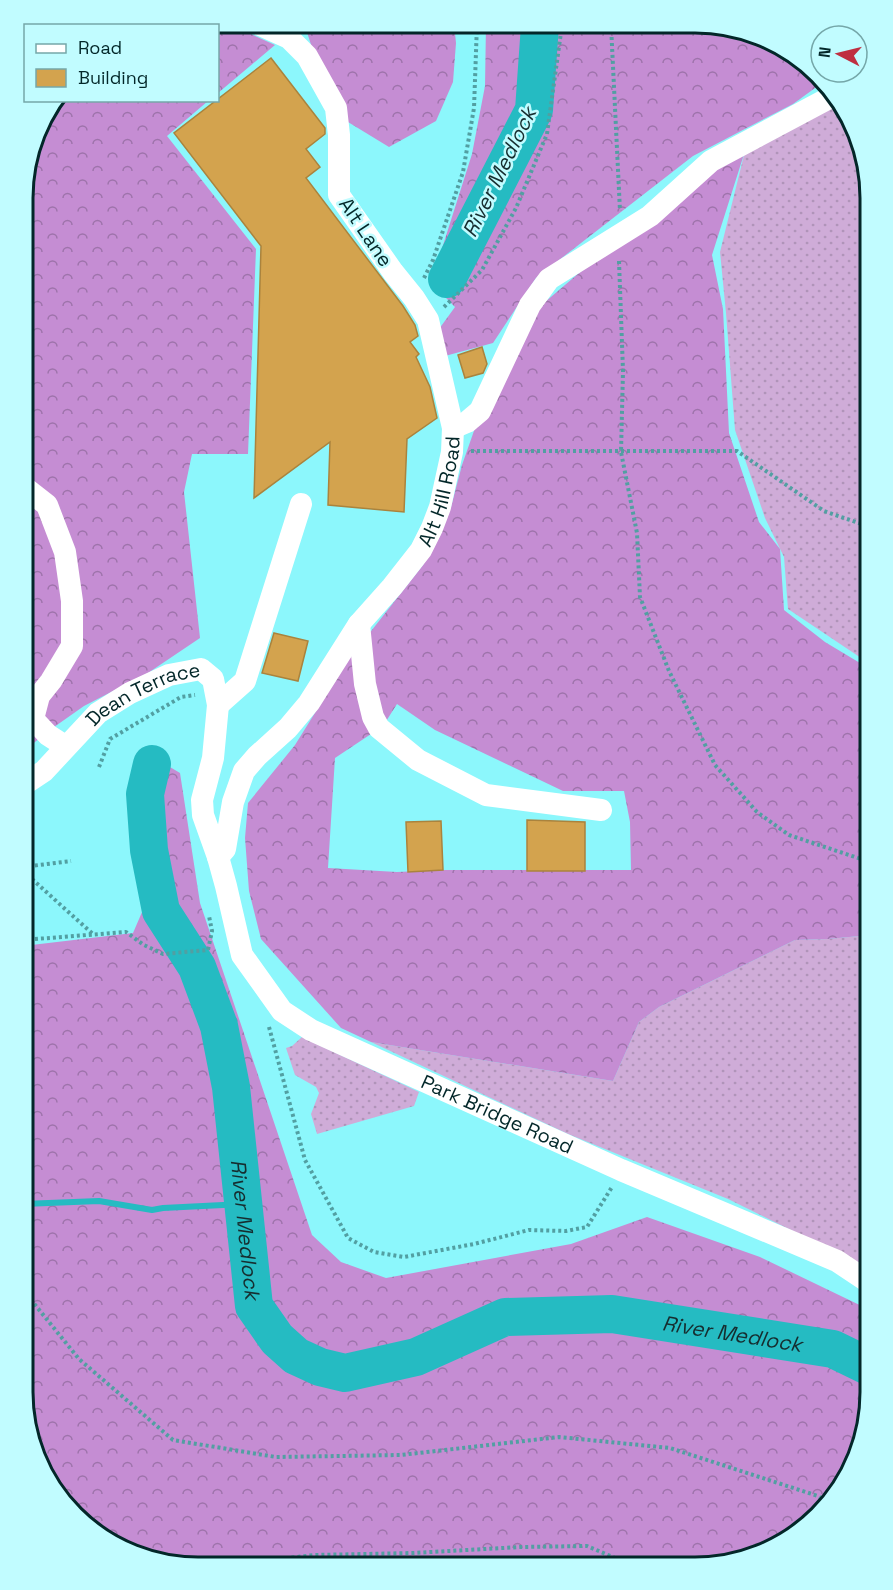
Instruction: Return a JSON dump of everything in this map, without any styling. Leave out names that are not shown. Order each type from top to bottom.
[{"type":"street","name":"Alt Lane","points":[[278,33],[289,38],[308,56],[336,108],[339,135],[339,195],[428,320],[453,428]]},
{"type":"street","name":"Alt Hill Road","points":[[218,857],[225,849],[233,802],[244,771],[288,728],[309,703],[358,624],[392,587],[421,550],[440,507],[452,452],[453,428],[467,422],[480,411],[530,305],[549,279],[650,216],[711,161],[827,99]]},
{"type":"street","points":[[33,494],[47,506],[65,552],[72,602],[72,646],[39,696],[33,719],[48,735],[65,746]]},
{"type":"street","points":[[218,705],[245,681],[301,504]]},
{"type":"street","points":[[358,624],[365,684],[374,717],[379,728],[418,760],[486,795],[601,810]]},
{"type":"street","name":"Dean Terrace","points":[[33,778],[44,771],[98,713],[129,693],[169,675],[201,669],[213,679],[218,705],[213,758],[202,800],[203,815],[218,857]]},
{"type":"street","name":"Park Bridge Road","points":[[218,857],[242,955],[282,1011],[311,1030],[621,1170],[837,1261],[860,1276]]},
{"type":"path","points":[[414,298],[433,260],[464,172],[474,108],[477,33]]},
{"type":"path","points":[[428,320],[451,302],[482,270],[516,208],[547,134],[561,33]]},
{"type":"path","points":[[611,33],[620,222],[623,371],[621,452],[637,533],[640,597],[669,671],[716,765],[757,812],[789,835],[860,859]]},
{"type":"path","points":[[488,450],[737,451],[824,511],[860,524]]},
{"type":"path","points":[[99,767],[110,739],[181,697],[204,693],[218,705]]},
{"type":"path","points":[[33,867],[71,861]]},
{"type":"path","points":[[33,878],[94,934]]},
{"type":"path","points":[[33,939],[126,932],[144,945],[163,954],[208,950]]},
{"type":"path","points":[[267,1023],[305,1160],[348,1238],[374,1252],[404,1257],[474,1244],[529,1230],[566,1231],[587,1227],[621,1170]]},
{"type":"path","points":[[33,1302],[79,1359],[173,1440],[276,1457],[401,1455],[559,1437],[670,1448],[821,1498]]},
{"type":"path","points":[[297,1557],[587,1546],[613,1557]]},
{"type":"shaded area","points":[[830,105],[843,125],[857,166],[860,198],[860,657],[788,609],[784,557],[765,518],[735,430],[720,252],[745,151]]},
{"type":"shaded area","points":[[860,936],[860,1265],[728,1199],[568,1134],[371,1042],[613,1081],[639,1022],[659,1007],[795,940]]},
{"type":"shaded area","points":[[302,1037],[419,1092],[414,1106],[317,1134],[311,1114],[319,1093],[316,1087],[295,1075],[286,1048]]},
{"type":"green space","points":[[219,33],[249,33],[275,45],[219,92]]},
{"type":"green space","points":[[307,33],[455,33],[453,82],[436,121],[389,147],[348,122],[315,57]]},
{"type":"green space","points":[[486,33],[716,34],[768,50],[804,74],[809,79],[809,84],[817,87],[793,104],[693,156],[536,278],[493,343],[445,356],[439,329],[455,307],[431,283],[472,154],[485,86]]},
{"type":"green space","points":[[64,102],[207,102],[167,136],[256,249],[248,454],[192,454],[184,492],[200,638],[148,673],[84,706],[33,744],[33,198],[34,177],[39,156],[46,135]]},
{"type":"green space","points":[[745,151],[712,255],[723,309],[729,433],[759,522],[780,549],[784,610],[825,642],[860,663],[860,936],[795,940],[659,1007],[639,1022],[613,1081],[371,1042],[341,1028],[261,939],[249,891],[245,838],[248,803],[295,745],[346,663],[423,565],[451,507],[475,428],[538,308],[579,273],[712,170]],"holes":[[[397,704],[435,730],[563,791],[624,791],[630,822],[631,870],[397,872],[328,868],[335,758],[383,726]]]},
{"type":"green space","points":[[143,751],[180,773],[200,903],[312,1235],[341,1262],[386,1278],[571,1244],[647,1217],[760,1257],[860,1305],[860,1402],[857,1424],[843,1465],[812,1509],[777,1535],[758,1544],[716,1556],[695,1557],[177,1556],[135,1544],[116,1535],[89,1516],[74,1501],[50,1465],[34,1413],[33,945],[133,933],[158,875]]},
{"type":"building","points":[[271,58],[325,128],[325,134],[306,149],[320,167],[306,178],[415,325],[418,336],[410,342],[419,354],[416,357],[430,387],[437,418],[407,439],[404,512],[328,505],[330,442],[254,498],[261,246],[174,133],[214,102],[219,102],[219,98]]},
{"type":"building","points":[[482,347],[487,364],[483,373],[465,378],[458,355]]},
{"type":"building","points":[[274,633],[308,641],[298,681],[262,673]]},
{"type":"building","points":[[527,820],[585,822],[585,871],[527,871]]},
{"type":"building","points":[[441,821],[443,870],[408,872],[406,822]]},
{"type":"waterway","name":"River Medlock","points":[[447,279],[534,110],[539,33]]},
{"type":"waterway","name":"River Medlock","points":[[152,764],[145,794],[149,850],[161,911],[197,967],[219,1026],[231,1087],[254,1306],[277,1339],[296,1356],[320,1367],[345,1373],[416,1357],[505,1317],[612,1314],[833,1349],[860,1362]]},
{"type":"waterway","points":[[33,1204],[99,1201],[152,1210],[243,1204]]}]
